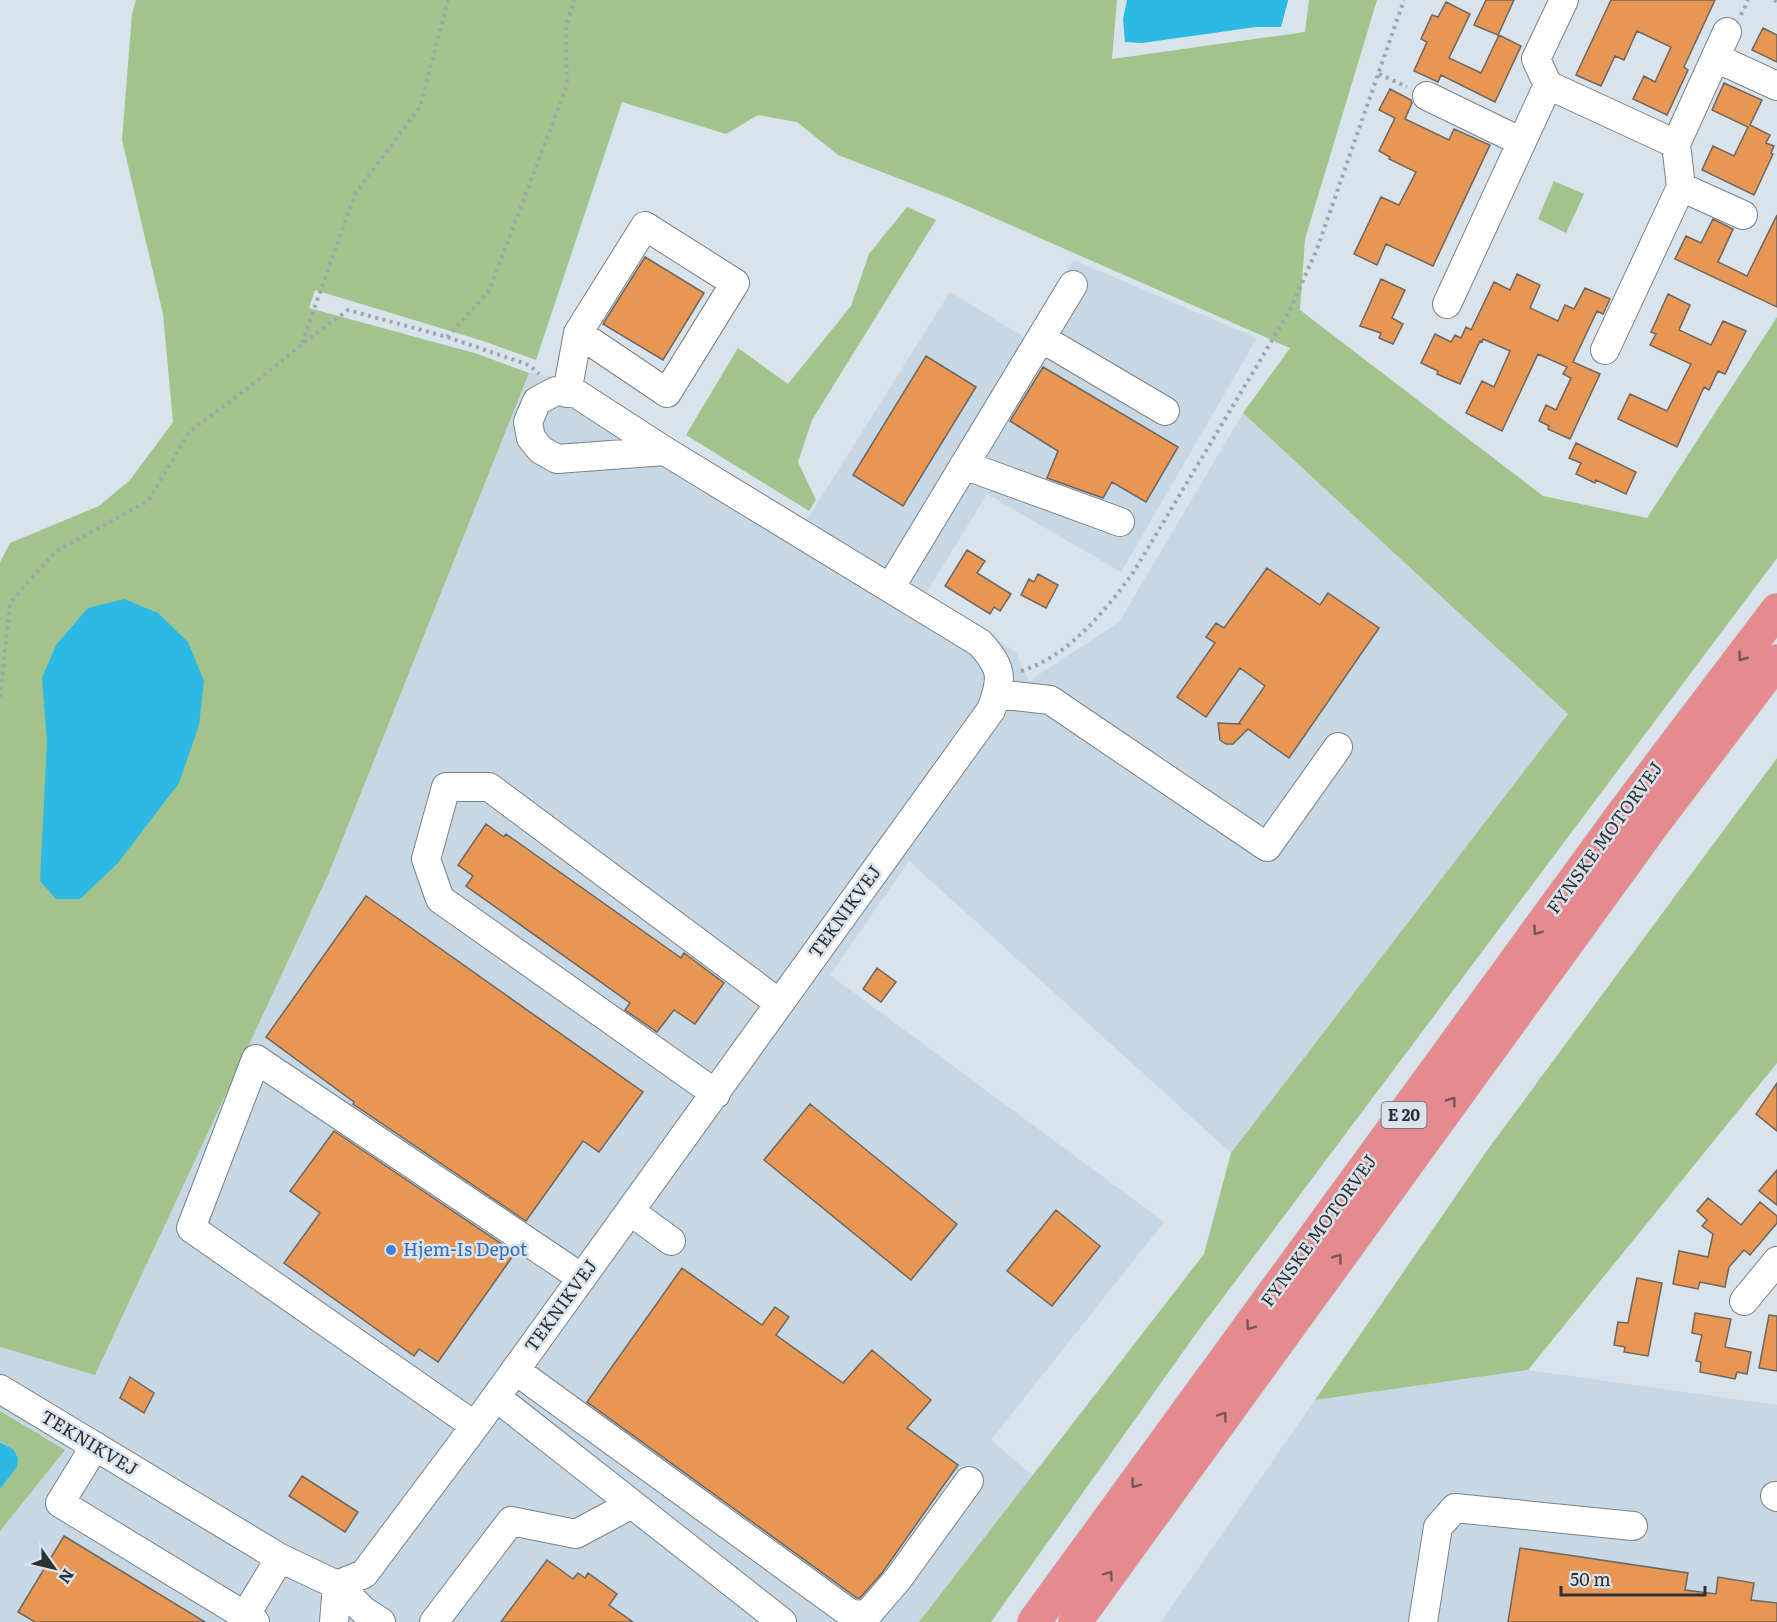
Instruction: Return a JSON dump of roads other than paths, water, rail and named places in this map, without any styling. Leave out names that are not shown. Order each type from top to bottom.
[{"type":"highway","name":"FYNSKE MOTORVEJ","points":[[1034,1622],[1627,808],[1777,610]]},
{"type":"highway","name":"FYNSKE MOTORVEJ","points":[[1075,1622],[1645,836],[1777,661]]},
{"type":"street","points":[[1564,0],[1536,59],[1548,85],[1676,144]]},
{"type":"street","points":[[1605,350],[1681,187],[1676,144],[1727,32]]},
{"type":"street","points":[[1716,58],[1777,86]]},
{"type":"street","points":[[1447,304],[1548,85]]},
{"type":"street","points":[[1427,96],[1522,142]]},
{"type":"street","points":[[1681,187],[1743,215]]},
{"type":"street","points":[[562,392],[578,333],[645,226],[735,283],[667,393],[578,333]]},
{"type":"street","points":[[890,588],[1073,285]]},
{"type":"street","points":[[1041,338],[1165,411]]},
{"type":"street","points":[[665,451],[557,459],[541,450],[531,438],[528,423],[537,402],[562,392],[577,394],[665,451],[980,643],[991,656],[998,685],[1050,700],[1267,847],[1338,747]]},
{"type":"street","points":[[964,465],[1120,522]]},
{"type":"street","name":"TEKNIKVEJ","points":[[0,1389],[280,1558],[337,1585],[364,1574],[475,1426],[716,1094],[991,710],[998,685]]},
{"type":"street","points":[[716,1094],[440,898],[426,859],[446,787],[489,787],[779,1003]]},
{"type":"street","points":[[475,1426],[191,1228],[256,1059],[582,1278]]},
{"type":"street","points":[[630,1211],[671,1241]]},
{"type":"street","points":[[1744,1301],[1777,1261]]},
{"type":"street","points":[[515,1370],[851,1614],[867,1615],[898,1579],[969,1481]]},
{"type":"street","points":[[496,1396],[782,1622]]},
{"type":"street","points":[[95,1446],[60,1503],[250,1619],[280,1558]]},
{"type":"street","points":[[434,1622],[511,1521],[576,1534],[632,1504]]},
{"type":"street","points":[[1423,1622],[1438,1527],[1455,1508],[1632,1526]]},
{"type":"street","points":[[334,1622],[337,1585]]},
{"type":"street","points":[[337,1585],[364,1611],[381,1622]]},
{"type":"water","points":[[1127,0],[1288,1],[1281,27],[1256,27],[1142,43],[1125,42],[1123,19]]},
{"type":"water","points":[[124,599],[158,613],[188,642],[204,681],[199,725],[179,783],[118,863],[80,899],[56,899],[40,881],[47,742],[42,678],[56,645],[88,608]]},
{"type":"water","points":[[0,1442],[13,1449],[18,1458],[17,1467],[0,1489]]},
{"type":"place","name":"Hjem-Is Depot","points":[[391,1250]]}]
